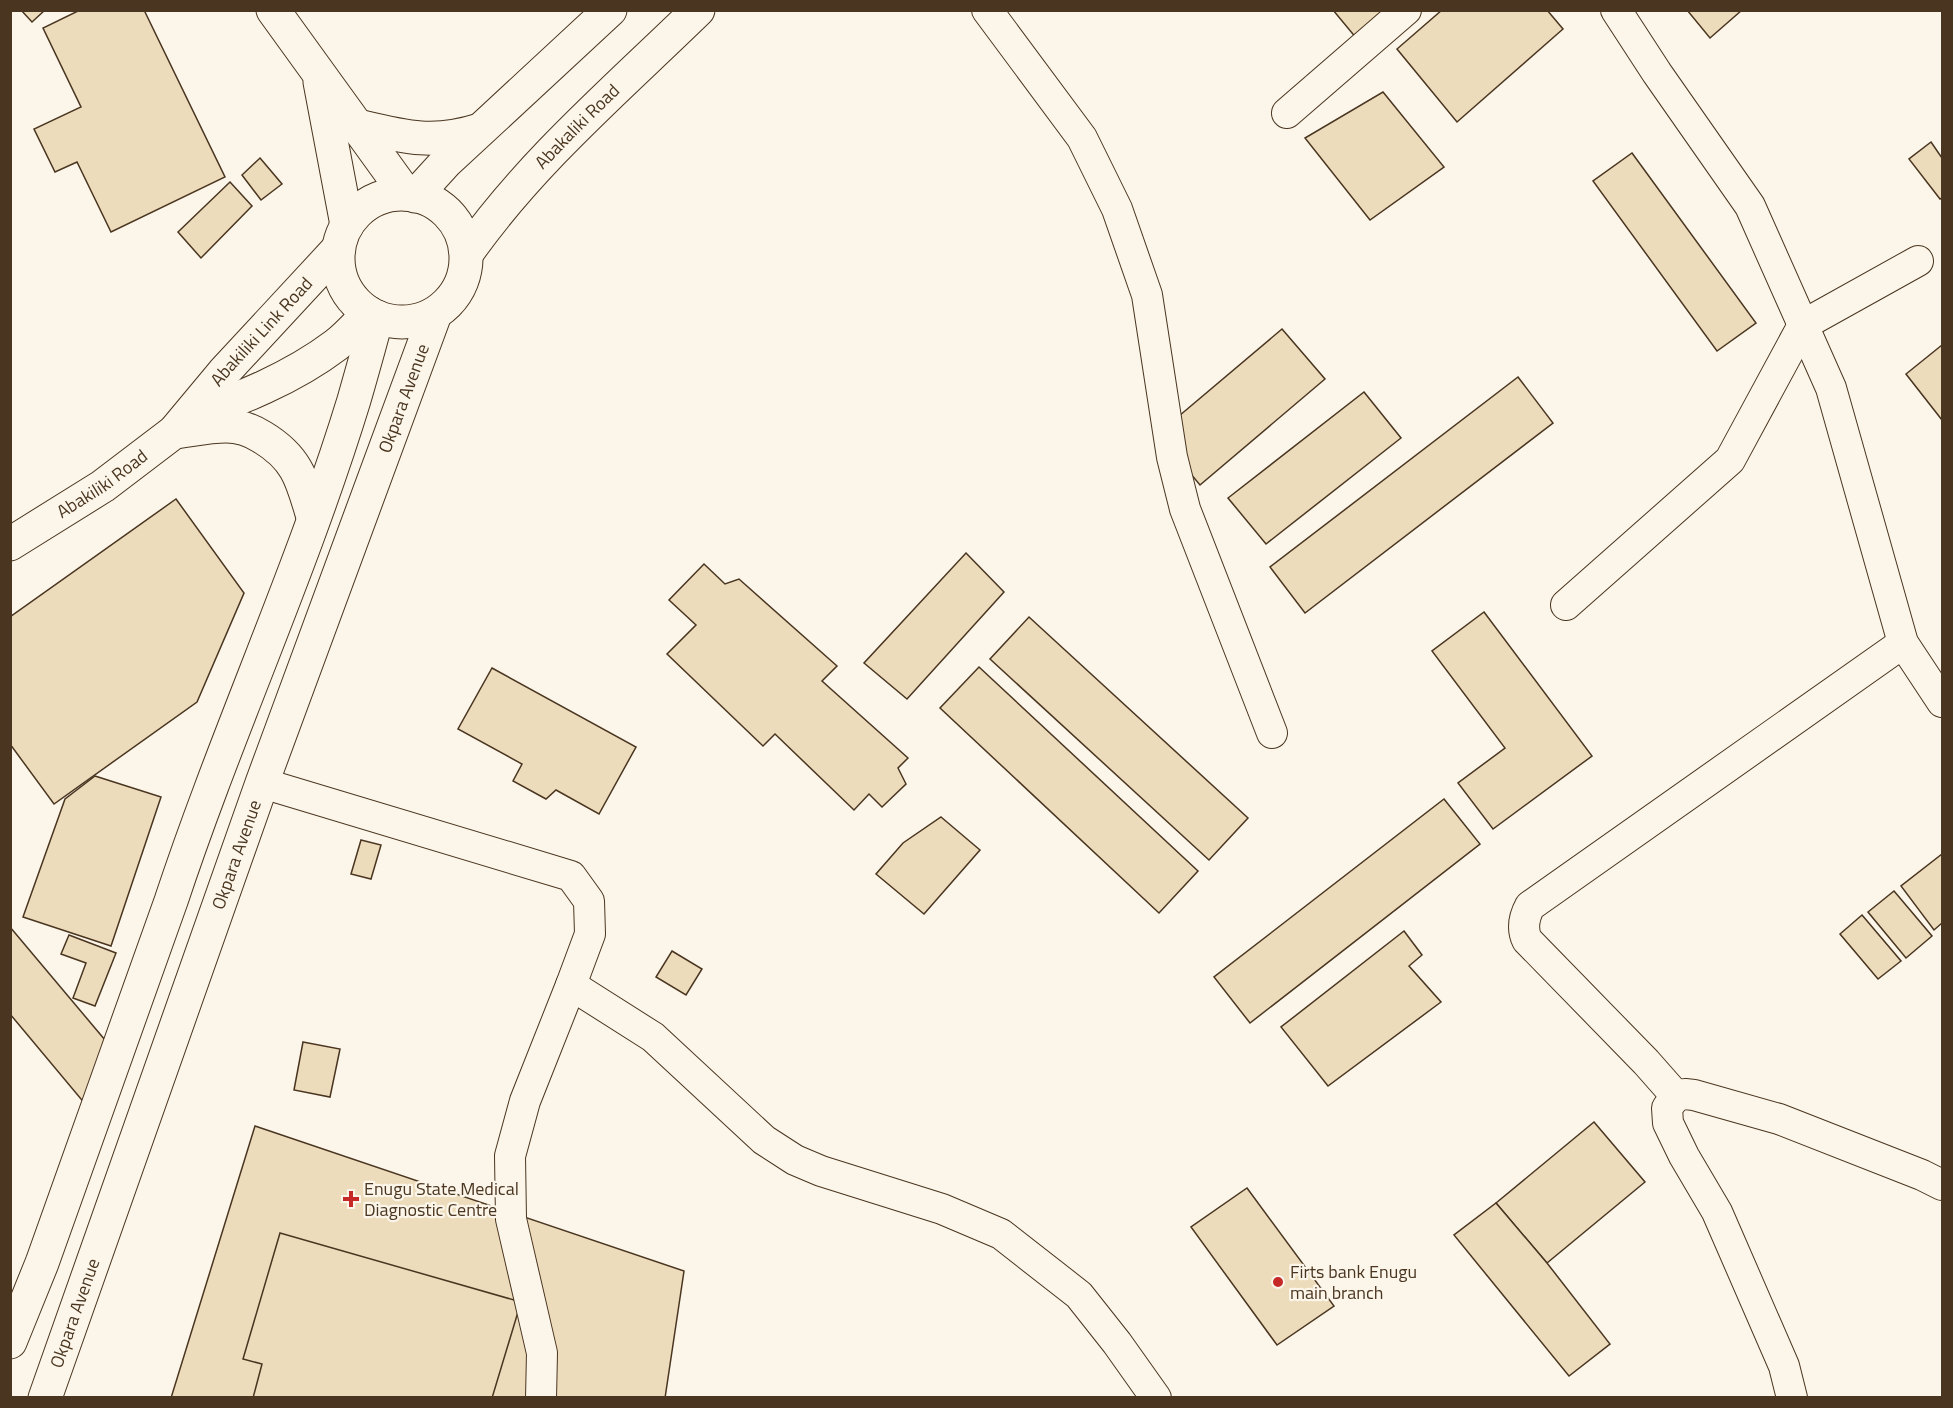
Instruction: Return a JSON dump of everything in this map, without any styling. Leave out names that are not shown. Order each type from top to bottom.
[{"type":"main road","points":[[273,10],[411,195]]},
{"type":"main road","points":[[411,195],[610,10]]},
{"type":"main road","name":"Abakaliki Road","points":[[467,253],[490,220],[544,160],[698,10]]},
{"type":"main road","points":[[319,74],[343,237]]},
{"type":"main road","points":[[358,126],[425,140],[458,137],[480,130]]},
{"type":"main road","points":[[411,195],[427,199],[447,211],[461,231],[467,253],[465,274],[457,293],[435,314],[405,322],[395,322],[373,315],[352,300],[342,281],[338,260],[343,237],[358,212],[372,202],[388,196],[411,195]]},
{"type":"main road","name":"Abakiliki Link Road","points":[[181,425],[224,372],[343,237]]},
{"type":"main road","name":"Okpara Avenue","points":[[45,1398],[262,783],[435,314]]},
{"type":"main road","points":[[181,425],[298,370],[337,344],[373,315]]},
{"type":"main road","points":[[10,1341],[42,1263],[191,840],[314,517],[354,401],[373,315]]},
{"type":"main road","points":[[181,425],[227,426],[256,433],[282,450],[291,461],[306,490],[314,517]]},
{"type":"main road","name":"Abakiliki Road","points":[[10,544],[103,486],[181,425]]},
{"type":"main road","points":[[171,901],[216,914]]},
{"type":"street","points":[[987,10],[1082,138],[1118,209],[1148,295],[1172,457],[1185,509],[1272,733]]},
{"type":"street","points":[[1287,113],[1406,10]]},
{"type":"street","points":[[1616,10],[1750,206],[1831,388],[1903,643],[1942,702]]},
{"type":"street","points":[[1566,605],[1730,460],[1803,325],[1918,261]]},
{"type":"street","points":[[1676,1096],[1527,940],[1524,934],[1526,913],[1530,906],[1903,643]]},
{"type":"street","points":[[262,783],[571,876],[589,901],[590,934],[525,1101],[510,1156],[511,1219],[542,1353],[541,1398]]},
{"type":"street","points":[[571,985],[653,1037],[764,1140],[795,1160],[821,1171],[942,1209],[1001,1234],[1079,1295],[1156,1398]]},
{"type":"street","points":[[1792,1398],[1784,1366],[1717,1212],[1684,1156],[1668,1123],[1667,1108],[1676,1096],[1694,1095],[1779,1119],[1942,1185]]},
{"type":"building","points":[[21,10],[45,10],[32,22]]},
{"type":"building","points":[[80,10],[144,10],[225,177],[111,232],[77,162],[55,172],[34,129],[81,107],[43,28]]},
{"type":"building","points":[[1333,10],[1392,10],[1357,39]]},
{"type":"building","points":[[1442,10],[1547,10],[1563,29],[1457,122],[1397,49]]},
{"type":"building","points":[[1687,10],[1742,10],[1710,38]]},
{"type":"building","points":[[1383,92],[1444,167],[1370,220],[1305,138]]},
{"type":"building","points":[[1931,142],[1942,158],[1942,198],[1940,199],[1909,159]]},
{"type":"building","points":[[1632,153],[1756,323],[1717,351],[1593,181]]},
{"type":"building","points":[[260,158],[282,184],[261,200],[242,175]]},
{"type":"building","points":[[230,182],[252,206],[201,258],[178,232]]},
{"type":"building","points":[[1282,329],[1325,379],[1200,485],[1185,467],[1179,416]]},
{"type":"building","points":[[1942,345],[1942,420],[1906,374]]},
{"type":"building","points":[[1518,377],[1553,423],[1305,613],[1270,567]]},
{"type":"building","points":[[1364,392],[1401,438],[1266,544],[1228,498]]},
{"type":"building","points":[[176,499],[244,593],[197,702],[54,804],[10,744],[10,617]]},
{"type":"building","points":[[966,553],[1004,592],[907,699],[864,663]]},
{"type":"building","points":[[704,564],[725,584],[739,579],[837,666],[822,681],[908,758],[898,768],[906,784],[882,807],[869,794],[854,810],[775,734],[763,746],[667,654],[696,625],[669,600]]},
{"type":"building","points":[[1484,612],[1592,756],[1493,829],[1458,783],[1505,748],[1432,651]]},
{"type":"building","points":[[1029,617],[1248,818],[1209,860],[990,659]]},
{"type":"building","points":[[979,667],[1198,871],[1159,913],[940,708]]},
{"type":"building","points":[[492,668],[636,747],[599,814],[556,790],[546,799],[513,781],[522,764],[458,729]]},
{"type":"building","points":[[95,776],[161,797],[111,946],[23,917],[65,799]]},
{"type":"building","points":[[1444,799],[1480,844],[1250,1023],[1214,977]]},
{"type":"building","points":[[941,817],[980,850],[924,914],[876,874],[903,843]]},
{"type":"building","points":[[361,840],[381,845],[371,879],[351,874]]},
{"type":"building","points":[[1942,854],[1942,923],[1934,930],[1901,886]]},
{"type":"building","points":[[1894,891],[1932,936],[1906,958],[1868,912]]},
{"type":"building","points":[[1862,915],[1901,961],[1878,979],[1840,934]]},
{"type":"building","points":[[10,927],[105,1040],[86,1105],[10,1014]]},
{"type":"building","points":[[1404,931],[1422,955],[1409,966],[1441,1002],[1328,1086],[1281,1027]]},
{"type":"building","points":[[69,935],[116,953],[95,1006],[73,998],[86,963],[61,954]]},
{"type":"building","points":[[672,951],[702,969],[686,995],[656,977]]},
{"type":"building","points":[[303,1042],[340,1049],[330,1097],[294,1090]]},
{"type":"building","points":[[1594,1122],[1645,1182],[1547,1263],[1496,1203]]},
{"type":"building","name":"Enugu State Medical Diagnostic Centre","points":[[255,1126],[684,1271],[665,1398],[171,1398]]},
{"type":"building","points":[[1247,1188],[1334,1306],[1277,1345],[1191,1227]]},
{"type":"building","points":[[1496,1203],[1547,1263],[1610,1344],[1569,1376],[1454,1235]]},
{"type":"building","points":[[280,1233],[521,1302],[492,1398],[253,1398],[262,1364],[243,1359]]},
{"type":"place","name":"Enugu State Medical Diagnostic Centre","points":[[351,1199]]},
{"type":"place","name":"Firts bank Enugu main branch","points":[[1278,1282]]}]
